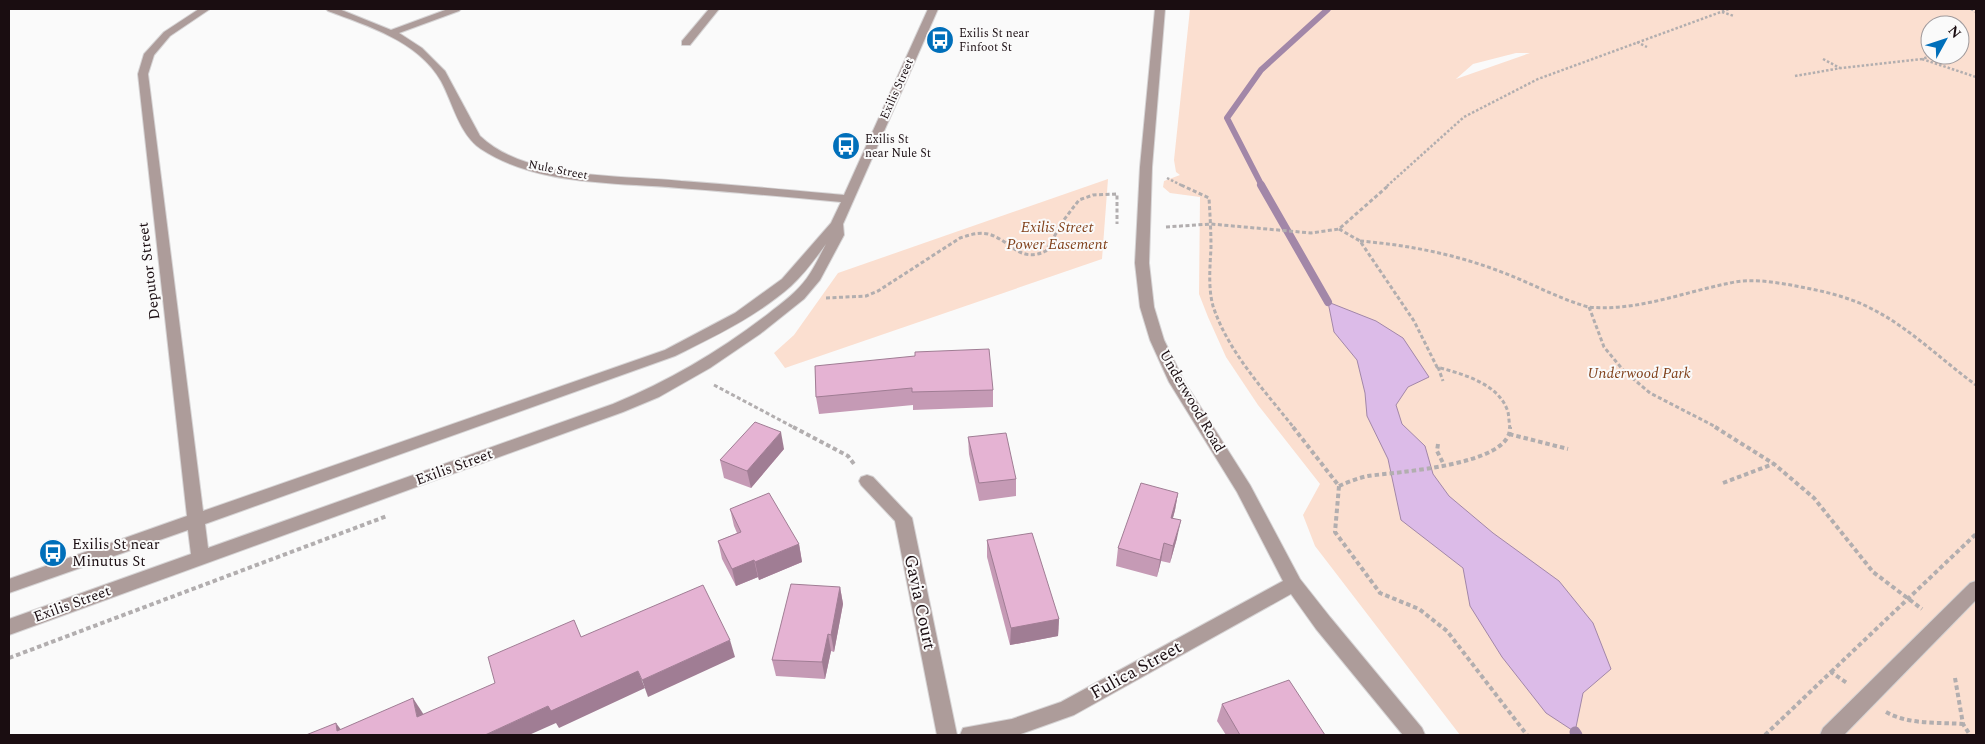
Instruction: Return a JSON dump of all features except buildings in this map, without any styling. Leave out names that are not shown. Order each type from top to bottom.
[{"type":"street","name":"Deputor Street","points":[[200,557],[143,74],[149,54],[167,34],[205,9]]},
{"type":"street","name":"Nule Street","points":[[332,9],[391,33],[419,51],[441,73],[473,134],[482,144],[496,153],[526,165],[578,176],[848,199]]},
{"type":"street","points":[[391,33],[456,9]]},
{"type":"street","points":[[686,42],[714,9]]},
{"type":"street","name":"Exilis Street","points":[[9,586],[670,353],[762,303],[800,268],[836,224],[933,9]]},
{"type":"street","name":"Underwood Road","points":[[1160,9],[1145,186],[1142,263],[1147,308],[1156,340],[1177,382],[1244,489],[1294,584],[1323,623],[1415,735]]},
{"type":"street","name":"Exilis Street","points":[[9,627],[618,408],[654,393],[727,350],[755,331],[798,296],[813,280],[838,235],[836,224]]},
{"type":"street","name":"Gavia Court","points":[[867,481],[903,518],[947,735]]},
{"type":"street","name":"Fulica Street","points":[[970,735],[1012,728],[1067,709],[1294,584]]},
{"type":"street","points":[[1830,735],[1976,588]]},
{"type":"path","points":[[1166,226],[1211,224],[1310,233],[1339,229],[1464,117],[1538,79],[1729,9]]},
{"type":"path","points":[[1972,9],[1976,12]]},
{"type":"path","points":[[1722,11],[1734,16]]},
{"type":"path","points":[[1636,42],[1647,47]]},
{"type":"path","points":[[1823,59],[1841,68]]},
{"type":"path","points":[[1795,76],[1841,68],[1920,59]]},
{"type":"path","points":[[1940,65],[1976,77]]},
{"type":"path","points":[[1167,172],[1167,180],[1208,198],[1211,224],[1210,277],[1213,305],[1229,339],[1247,368],[1339,486],[1335,532],[1380,593],[1420,609],[1447,631],[1527,735]]},
{"type":"path","points":[[1339,229],[1360,241],[1418,249],[1478,264],[1516,277],[1589,307],[1617,307],[1740,281],[1777,284],[1842,296],[1868,306],[1915,337],[1976,384]]},
{"type":"path","points":[[1360,241],[1414,321],[1443,381]]},
{"type":"path","points":[[1589,307],[1604,347],[1616,362],[1640,385],[1650,393],[1716,427],[1774,464],[1814,498],[1873,572],[1941,622]]},
{"type":"path","points":[[1339,486],[1352,479],[1386,473],[1436,468],[1474,459],[1491,452],[1503,443],[1509,434],[1511,420],[1504,402],[1488,386],[1465,375],[1437,367]]},
{"type":"path","points":[[714,385],[848,456],[867,481]]},
{"type":"path","points":[[1509,434],[1568,449]]},
{"type":"path","points":[[1438,444],[1439,457],[1444,465]]},
{"type":"path","points":[[1723,483],[1774,464]]},
{"type":"path","points":[[1831,672],[1976,534]]},
{"type":"path","points":[[1955,678],[1963,724],[1970,735]]},
{"type":"green space","name":"Underwood Park","points":[[1190,9],[1976,9],[1976,735],[1460,735],[1315,546],[1303,515],[1320,484],[1258,405],[1226,357],[1199,294],[1200,197],[1170,193],[1163,187],[1164,181],[1180,175],[1176,172],[1174,160]],"holes":[[[1516,53],[1530,53],[1456,79],[1473,64]]]},
{"type":"green space","name":"Exilis Street Power Easement","points":[[1108,179],[1102,259],[785,368],[774,353],[794,335],[838,273]]},
{"type":"shaded area","points":[[1328,302],[1376,321],[1403,338],[1429,377],[1408,387],[1396,405],[1402,424],[1425,446],[1433,474],[1449,496],[1493,533],[1559,581],[1593,623],[1611,669],[1583,693],[1575,732],[1546,713],[1502,657],[1470,606],[1463,568],[1401,520],[1388,459],[1367,416],[1365,393],[1357,360],[1334,332]]},
{"type":"waterway","points":[[1262,186],[1227,118],[1261,70],[1328,9]]},
{"type":"waterway","points":[[1261,185],[1328,302]]},
{"type":"place","name":"Exilis St near Finfoot St","points":[[940,40]]},
{"type":"place","name":"Exilis St near Nule St","points":[[846,146]]},
{"type":"place","name":"Exilis St near Minutus St","points":[[53,553]]}]
